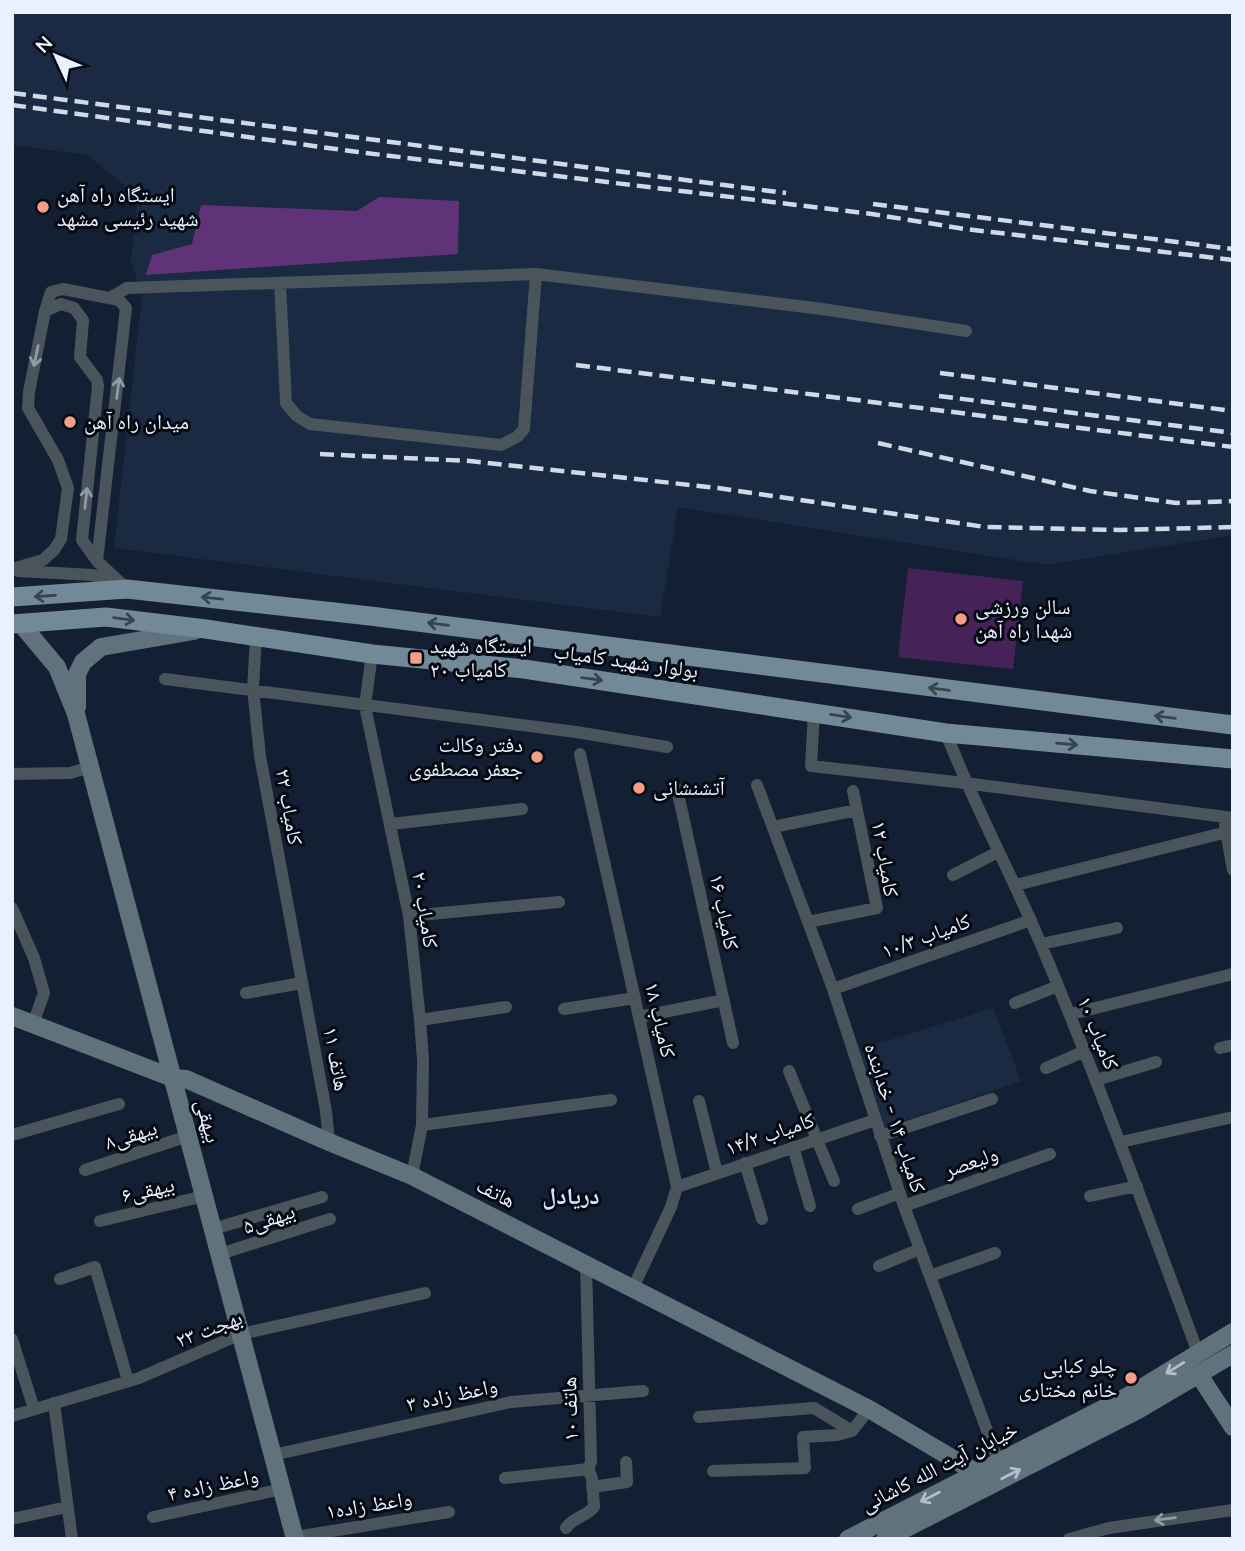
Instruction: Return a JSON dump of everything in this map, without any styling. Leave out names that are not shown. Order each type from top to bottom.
[{"type":"main road","name":"بولوار شهید کامیاب","points":[[12,597],[127,589],[370,615],[1233,725]]},
{"type":"main road","name":"بولوار شهید کامیاب","points":[[16,624],[106,617],[372,654],[524,669],[946,733],[1233,759]]},
{"type":"main road","points":[[524,669],[530,636]]},
{"type":"street","points":[[280,283],[286,403],[297,416],[310,424],[501,445],[517,437],[524,429],[536,274]]},
{"type":"street","points":[[110,298],[127,288],[536,274],[822,309],[966,331]]},
{"type":"street","points":[[12,570],[43,561],[61,539],[68,488],[58,460],[28,408],[48,297],[55,290],[63,289],[119,300],[127,308],[97,561]]},
{"type":"street","points":[[45,312],[61,304],[68,305],[79,313],[83,320],[80,357],[97,380],[82,540],[97,561],[127,589]]},
{"type":"street","points":[[12,570],[93,575],[127,589]]},
{"type":"street","points":[[16,624],[57,667],[76,714]]},
{"type":"street","points":[[76,714],[78,674],[83,662],[101,647],[206,629]]},
{"type":"street","name":"کامیاب ۲۲","points":[[256,637],[253,689],[260,756],[301,983]]},
{"type":"street","name":"کامیاب ۲۰","points":[[372,654],[365,706],[409,916],[420,1020],[423,1061],[422,1125],[412,1176]]},
{"type":"street","points":[[165,679],[576,732],[667,747]]},
{"type":"street","points":[[814,712],[811,766],[965,783],[1228,818],[1227,832],[1233,870]]},
{"type":"street","name":"بیهقی","points":[[76,714],[295,1538]]},
{"type":"street","name":"کامیاب ۱۰","points":[[946,733],[965,783],[1016,885],[1071,1014],[1198,1353]]},
{"type":"street","name":"کامیاب ۱۸","points":[[580,754],[677,1187]]},
{"type":"street","points":[[12,774],[70,773],[90,767]]},
{"type":"street","name":"کامیاب ۱۴ - خدابنده","points":[[757,785],[833,989],[902,1199],[999,1463]]},
{"type":"street","name":"کامیاب ۱۶","points":[[677,789],[733,1043]]},
{"type":"street","name":"کامیاب ۱۲","points":[[808,922],[877,908],[853,791]]},
{"type":"street","points":[[391,824],[522,809]]},
{"type":"street","points":[[773,827],[857,810]]},
{"type":"street","points":[[1016,885],[1227,832]]},
{"type":"street","points":[[953,875],[998,852]]},
{"type":"street","points":[[409,916],[559,902]]},
{"type":"street","points":[[12,908],[34,958],[44,993],[33,1024]]},
{"type":"street","name":"کامیاب ۱۰/۳","points":[[833,989],[1031,920]]},
{"type":"street","points":[[1041,944],[1117,928]]},
{"type":"street","points":[[1071,1014],[1233,974]]},
{"type":"street","points":[[246,993],[301,983]]},
{"type":"street","name":"هاتف ۱۱","points":[[301,983],[326,1111],[328,1142]]},
{"type":"street","points":[[1015,1003],[1058,986]]},
{"type":"street","points":[[564,1009],[635,998]]},
{"type":"street","points":[[639,1017],[723,1000]]},
{"type":"street","points":[[420,1020],[506,1007]]},
{"type":"street","name":"هاتف","points":[[12,1016],[173,1078],[186,1079],[412,1176],[869,1409],[981,1480]]},
{"type":"street","points":[[1046,1068],[1085,1051]]},
{"type":"street","points":[[1096,1080],[1156,1062]]},
{"type":"street","points":[[789,1070],[834,1181]]},
{"type":"street","points":[[880,1136],[992,1099]]},
{"type":"street","points":[[422,1125],[611,1100]]},
{"type":"street","points":[[699,1101],[717,1173]]},
{"type":"street","points":[[12,1135],[119,1104]]},
{"type":"street","points":[[1121,1142],[1233,1117]]},
{"type":"street","name":"کامیاب ۱۴/۲","points":[[677,1187],[875,1120]]},
{"type":"street","name":"بیهقی۸","points":[[85,1170],[188,1136]]},
{"type":"street","points":[[793,1147],[810,1206]]},
{"type":"street","name":"ولیعصر","points":[[858,1209],[902,1199],[1050,1154]]},
{"type":"street","points":[[745,1163],[762,1219]]},
{"type":"street","points":[[1090,1196],[1137,1186]]},
{"type":"street","points":[[633,1287],[671,1207],[677,1187]]},
{"type":"street","name":"بیهقی۶","points":[[100,1221],[204,1196]]},
{"type":"street","points":[[213,1229],[322,1197]]},
{"type":"street","name":"بیهقی۵","points":[[219,1254],[330,1219]]},
{"type":"street","points":[[879,1266],[920,1249]]},
{"type":"street","points":[[930,1276],[995,1253]]},
{"type":"street","name":"هاتف ۱۰","points":[[505,1478],[588,1469],[591,1462],[586,1264]]},
{"type":"street","points":[[60,1279],[95,1267],[128,1381]]},
{"type":"street","name":"بهجت ۲۳","points":[[12,1416],[128,1381],[241,1334],[425,1293]]},
{"type":"street","name":"خیابان آیت الله کاشانی","points":[[885,1539],[981,1480],[999,1463],[1130,1395],[1233,1332]]},
{"type":"street","points":[[12,1339],[34,1409]]},
{"type":"street","name":"خیابان آیت الله کاشانی","points":[[848,1539],[1138,1410],[1233,1354]]},
{"type":"street","points":[[1199,1375],[1233,1427]]},
{"type":"street","name":"واعظ زاده ۳","points":[[273,1455],[511,1402],[643,1391]]},
{"type":"street","points":[[54,1403],[72,1539]]},
{"type":"street","points":[[699,1417],[814,1408],[852,1431]]},
{"type":"street","points":[[713,1471],[805,1468],[803,1437],[837,1435],[852,1431],[869,1409]]},
{"type":"street","points":[[592,1487],[627,1482],[626,1462]]},
{"type":"street","points":[[566,1528],[571,1520],[589,1513],[594,1507],[588,1469]]},
{"type":"street","name":"واعظ زاده ۴","points":[[153,1517],[282,1489]]},
{"type":"street","points":[[12,1520],[67,1507]]},
{"type":"street","points":[[1069,1539],[1109,1528],[1233,1510]]},
{"type":"street","name":"واعظ زاده۱","points":[[295,1538],[449,1512]]},
{"type":"shaded area","points":[[12,12],[1233,12],[1233,535],[1047,565],[678,507],[660,617],[114,548],[142,296],[131,261],[138,196],[87,155],[12,145]]},
{"type":"shaded area","points":[[379,197],[459,201],[458,254],[146,275],[152,255],[192,244],[201,205],[357,211]]},
{"type":"shaded area","name":"سالن ورزشی شهدا راه آهن","points":[[908,568],[1023,581],[1013,669],[898,657]]},
{"type":"shaded area","points":[[993,1008],[1021,1081],[883,1128],[857,1050]]},
{"type":"railway","points":[[12,93],[786,193]]},
{"type":"railway","points":[[12,105],[358,152],[1233,260]]},
{"type":"railway","points":[[873,204],[1233,249]]},
{"type":"railway","points":[[576,365],[1233,447]]},
{"type":"railway","points":[[940,373],[1233,411]]},
{"type":"railway","points":[[939,396],[1233,433]]},
{"type":"railway","points":[[878,443],[1090,491],[1176,503],[1233,501]]},
{"type":"railway","points":[[320,454],[470,461],[718,488],[985,527],[1120,530],[1233,527]]},
{"type":"place","name":"ایستگاه راه آهن شهید رئیسی مشهد","points":[[43,207]]},
{"type":"place","name":"میدان راه آهن","points":[[70,422]]},
{"type":"place","name":"سالن ورزشی شهدا راه آهن","points":[[961,619]]},
{"type":"place","name":"ایستگاه شهید کامیاب ۲۰","points":[[416,658]]},
{"type":"place","name":"دفتر وکالت جعفر مصطفوی","points":[[537,757]]},
{"type":"place","name":"آتشنشانی","points":[[639,788]]},
{"type":"place","name":"چلو کبابی خانم مختاری","points":[[1131,1378]]},
{"type":"district","name":"دریادل","points":[[571,1196]]}]
